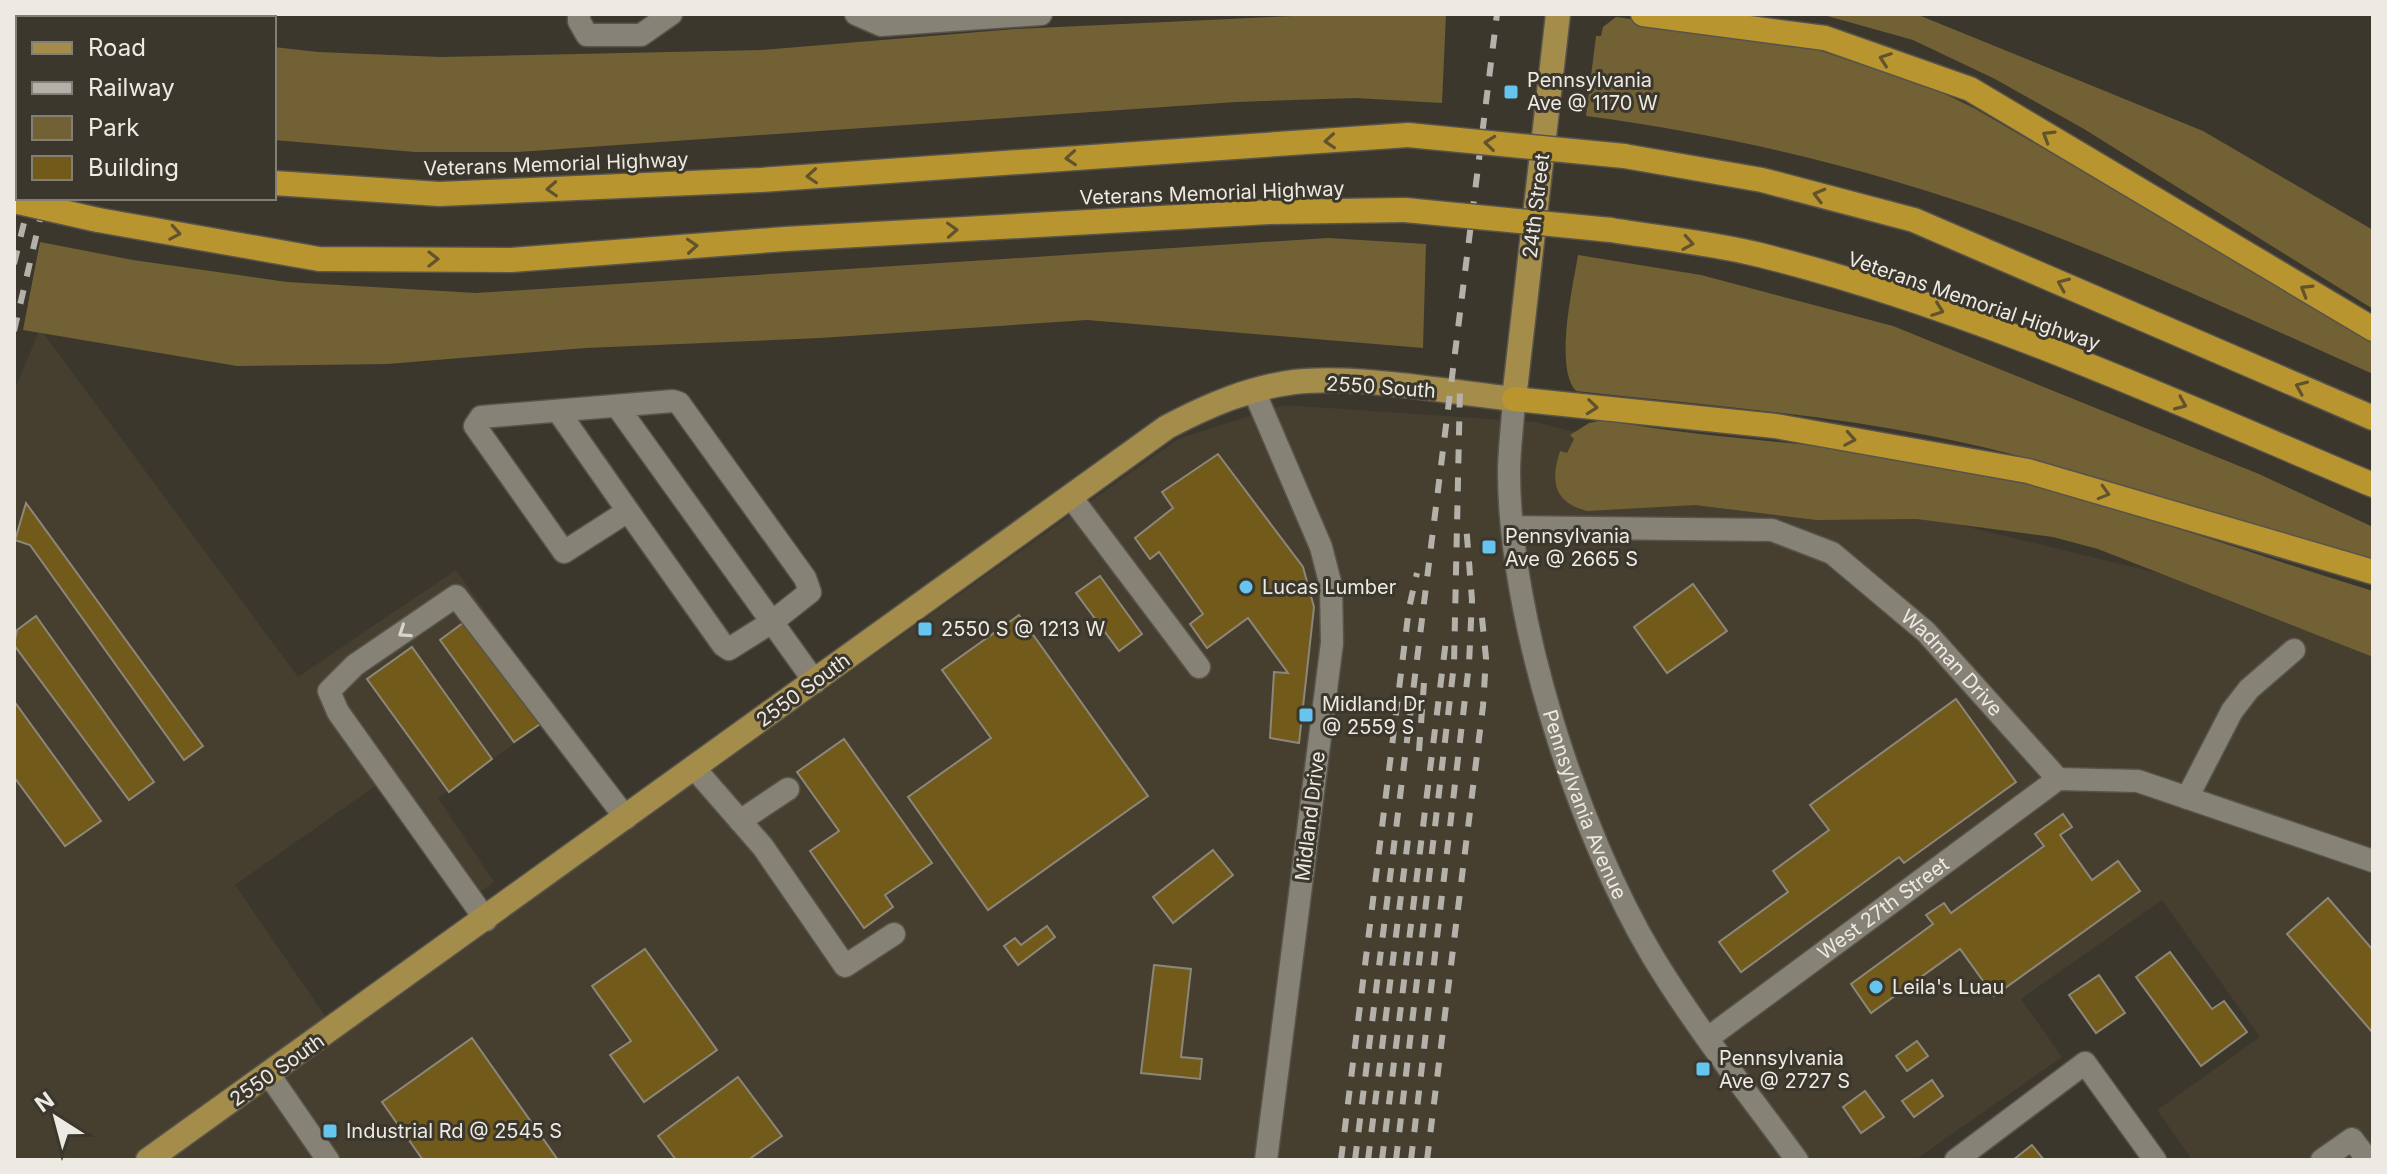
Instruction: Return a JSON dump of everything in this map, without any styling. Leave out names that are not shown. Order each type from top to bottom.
[{"type":"highway","points":[[1643,14],[1825,38],[1970,89],[2373,329]]},
{"type":"highway","name":"Veterans Memorial Highway","points":[[276,183],[470,193],[760,180],[1408,135],[1624,156],[1762,180],[1914,220],[2373,418]]},
{"type":"highway","name":"Veterans Memorial Highway","points":[[14,201],[98,220],[319,259],[511,260],[801,238],[1269,212],[1405,210],[1611,230],[1758,254],[1904,298],[2105,373],[2373,485]]},
{"type":"highway","points":[[1514,399],[1775,426],[2028,471],[2373,572]]},
{"type":"main road","name":"24th Street","points":[[1514,399],[1558,14]]},
{"type":"main road","name":"2550 South","points":[[148,1160],[270,1076],[1167,427],[1209,405],[1294,382],[1343,382],[1514,399]]},
{"type":"street","points":[[579,14],[587,35],[641,35],[671,14]]},
{"type":"street","points":[[856,14],[881,25],[1041,14]]},
{"type":"street","name":"Midland Drive","points":[[1254,391],[1321,547],[1331,586],[1332,643],[1266,1160]]},
{"type":"street","name":"Pennsylvania Avenue","points":[[1514,399],[1509,472],[1524,606],[1551,711],[1594,839],[1653,956],[1797,1160]]},
{"type":"street","points":[[558,411],[723,645],[729,649],[737,646],[810,592],[805,578],[679,403],[617,406],[481,417],[475,426],[564,552],[628,511]]},
{"type":"street","points":[[617,406],[815,682]]},
{"type":"street","points":[[1071,497],[1199,667]]},
{"type":"street","name":"Wadman Drive","points":[[1513,527],[1772,530],[1832,553],[1926,632],[2058,779]]},
{"type":"street","points":[[486,920],[333,702],[329,691],[362,660],[456,596],[626,818]]},
{"type":"street","points":[[2187,798],[2232,711],[2249,689],[2294,650]]},
{"type":"street","points":[[695,769],[763,847],[845,966],[894,934]]},
{"type":"street","points":[[2058,779],[2138,781],[2373,861]]},
{"type":"street","name":"West 27th Street","points":[[1708,1038],[2058,779]]},
{"type":"street","points":[[740,821],[788,789]]},
{"type":"street","points":[[1956,1160],[2085,1063],[2155,1160]]},
{"type":"street","points":[[270,1076],[328,1160]]},
{"type":"street","points":[[2322,1160],[2352,1139],[2368,1160]]},
{"type":"shaded area","points":[[40,329],[298,677],[456,570],[558,713],[438,798],[494,882],[465,903],[378,784],[235,885],[339,1036],[1178,439],[1284,405],[1534,422],[2154,572],[2373,640],[2373,1160],[2192,1160],[2157,1110],[2260,1037],[2162,900],[2021,999],[2062,1057],[1915,1160],[14,1160],[14,391]]},
{"type":"green space","points":[[1446,14],[1442,103],[1356,98],[1236,102],[518,152],[415,152],[276,140],[276,47],[441,57],[762,50],[1015,29],[1315,15]]},
{"type":"green space","points":[[1820,14],[1916,14],[2203,131],[2373,230],[2373,309],[2084,129],[1995,79],[1913,40]]},
{"type":"green space","points":[[1616,17],[1797,43],[1932,88],[1974,108],[2373,341],[2373,374],[2102,255],[1958,201],[1801,156],[1694,133],[1586,116],[1596,36],[1601,36],[1603,27]]},
{"type":"green space","points":[[1328,238],[1426,244],[1423,348],[1087,320],[820,338],[585,348],[387,364],[237,366],[23,330],[40,242],[133,260],[287,282],[476,293]]},
{"type":"green space","points":[[1578,255],[1701,275],[1893,326],[2259,474],[2373,527],[2373,564],[2098,478],[1987,448],[1843,421],[1576,391],[1566,364],[1566,346]]},
{"type":"green space","points":[[1604,420],[1915,459],[2012,480],[2168,525],[2373,591],[2373,657],[2098,549],[2053,537],[1917,519],[1816,520],[1695,505],[1587,511],[1561,496],[1555,472],[1560,451],[1567,453],[1574,439],[1570,435],[1589,423]]},
{"type":"building","name":"Lucas Lumber","points":[[1218,454],[1303,567],[1314,607],[1299,743],[1270,738],[1274,672],[1288,673],[1248,618],[1207,648],[1190,624],[1203,614],[1159,552],[1150,559],[1135,538],[1173,508],[1162,492]]},
{"type":"building","points":[[26,503],[203,746],[184,760],[30,545],[15,540]]},
{"type":"building","points":[[1100,576],[1142,634],[1119,651],[1076,593]]},
{"type":"building","points":[[1693,584],[1727,631],[1667,673],[1634,627]]},
{"type":"building","points":[[1019,615],[1148,796],[988,910],[908,797],[991,738],[942,670]]},
{"type":"building","points":[[36,616],[154,782],[129,800],[14,645],[17,630]]},
{"type":"building","points":[[467,620],[540,724],[514,742],[440,640]]},
{"type":"building","points":[[412,647],[492,759],[449,792],[367,679]]},
{"type":"building","points":[[1956,699],[2016,782],[1904,863],[1899,857],[1741,972],[1719,942],[1788,892],[1773,871],[1829,830],[1810,805]]},
{"type":"building","points":[[14,701],[101,821],[65,846],[14,777]]},
{"type":"building","points":[[844,739],[932,863],[885,895],[893,907],[864,928],[810,851],[839,831],[797,772]]},
{"type":"building","points":[[2063,814],[2072,827],[2060,835],[2092,880],[2118,861],[2140,891],[1994,996],[1960,949],[1871,1013],[1851,984],[1933,924],[1926,915],[1944,903],[1951,913],[2044,846],[2035,834]]},
{"type":"building","points":[[1213,850],[1233,875],[1173,923],[1153,897]]},
{"type":"building","points":[[2328,898],[2373,950],[2373,1033],[2287,934]]},
{"type":"building","points":[[1047,926],[1055,937],[1018,965],[1004,946],[1015,938],[1021,945]]},
{"type":"building","points":[[645,949],[717,1050],[644,1102],[610,1055],[631,1041],[592,986]]},
{"type":"building","points":[[2170,952],[2212,1009],[2224,1001],[2247,1032],[2201,1066],[2136,977]]},
{"type":"building","points":[[1154,965],[1191,969],[1181,1057],[1202,1059],[1200,1079],[1141,1073]]},
{"type":"building","points":[[2099,975],[2125,1013],[2096,1033],[2069,995]]},
{"type":"building","points":[[472,1038],[558,1160],[423,1160],[382,1102]]},
{"type":"building","points":[[1917,1041],[1928,1056],[1907,1071],[1896,1056]]},
{"type":"building","points":[[738,1077],[782,1136],[748,1160],[676,1160],[658,1136]]},
{"type":"building","points":[[1932,1080],[1943,1096],[1914,1117],[1902,1101]]},
{"type":"building","points":[[1865,1091],[1884,1117],[1861,1133],[1843,1107]]},
{"type":"building","points":[[2032,1145],[2044,1160],[2013,1160]]},
{"type":"railway","points":[[1355,1160],[1497,14]]},
{"type":"railway","points":[[14,264],[30,200]]},
{"type":"railway","points":[[14,331],[45,200]]},
{"type":"railway","points":[[1396,1160],[1454,664],[1460,388]]},
{"type":"railway","points":[[1411,1160],[1469,664],[1472,600],[1466,524]]},
{"type":"railway","points":[[1341,1160],[1409,608],[1417,573]]},
{"type":"railway","points":[[1427,1160],[1483,706],[1486,658],[1481,608]]},
{"type":"railway","points":[[1382,1160],[1446,640]]},
{"type":"railway","points":[[1419,751],[1424,683]]},
{"type":"railway","points":[[1368,1160],[1408,839]]},
{"type":"place","name":"Pennsylvania Ave @ 1170 W","points":[[1511,92]]},
{"type":"place","name":"Pennsylvania Ave @ 2665 S","points":[[1489,547]]},
{"type":"place","name":"Lucas Lumber","points":[[1246,587]]},
{"type":"place","name":"2550 S @ 1213 W","points":[[925,629]]},
{"type":"place","name":"Midland Dr @ 2559 S","points":[[1306,715]]},
{"type":"place","name":"Leila's Luau","points":[[1876,987]]},
{"type":"place","name":"Pennsylvania Ave @ 2727 S","points":[[1703,1069]]},
{"type":"place","name":"Industrial Rd @ 2545 S","points":[[330,1131]]}]
